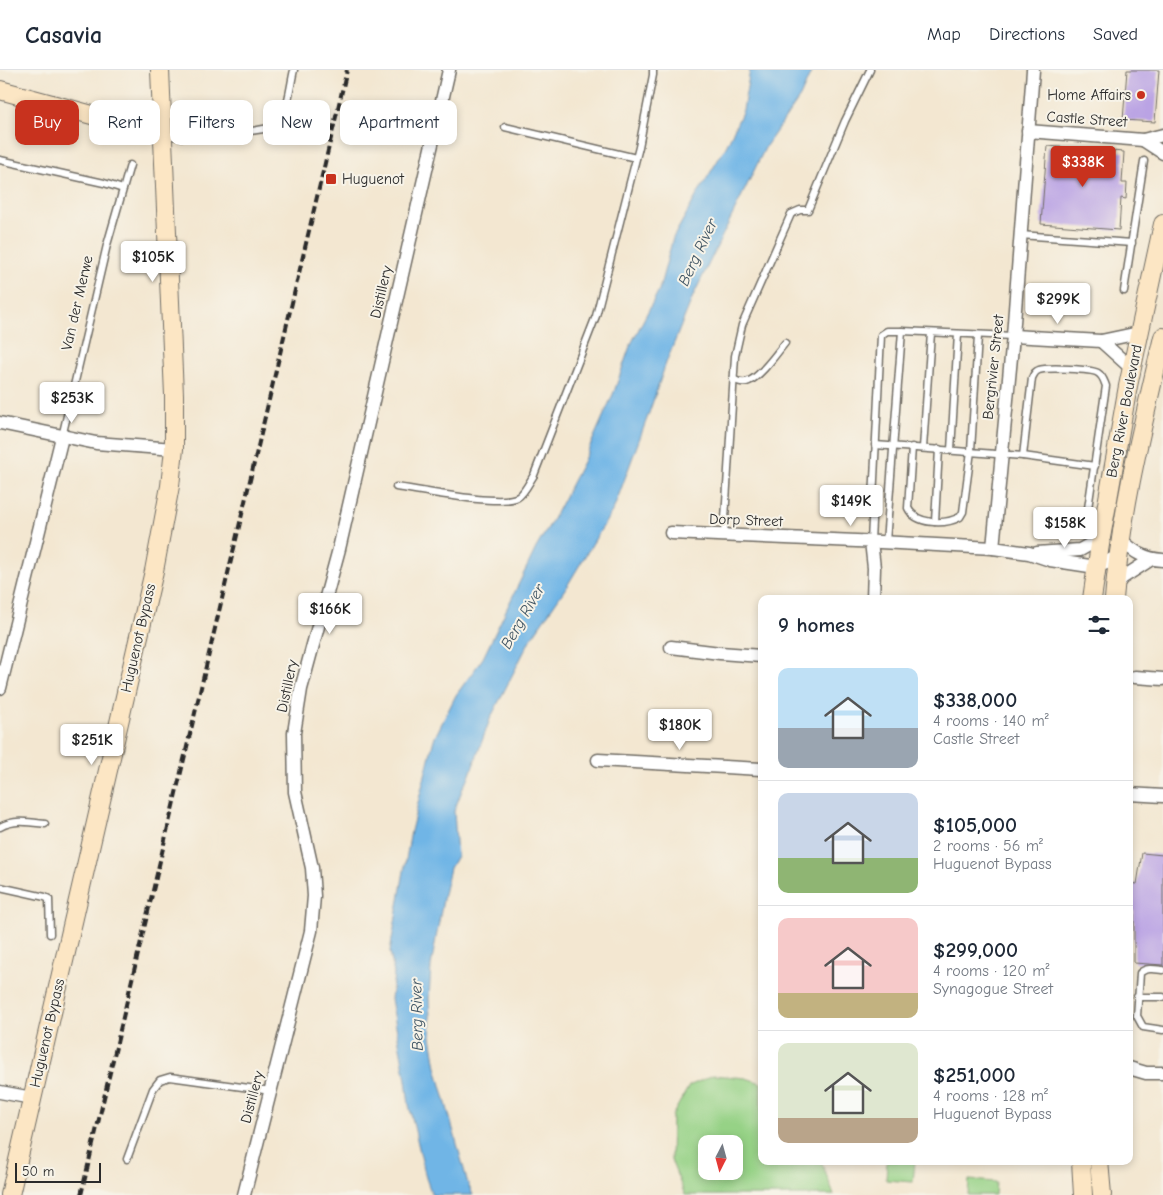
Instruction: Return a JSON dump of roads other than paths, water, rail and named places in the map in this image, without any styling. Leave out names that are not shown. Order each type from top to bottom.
[{"type":"main road","name":"Huguenot Bypass","points":[[10,1195],[154,571],[170,486],[174,449],[174,395],[160,70]]},
{"type":"main road","points":[[0,90],[162,134]]},
{"type":"main road","name":"Berg River Boulevard","points":[[1092,595],[1131,368],[1163,224]]},
{"type":"main road","points":[[1114,593],[1120,547],[1146,412],[1163,337]]},
{"type":"main road","points":[[1081,1165],[1083,1195]]},
{"type":"main road","points":[[1100,1165],[1102,1195]]},
{"type":"street","name":"Distillery","points":[[244,1195],[311,931],[314,896],[312,868],[295,792],[294,733],[302,689],[339,549],[449,70]]},
{"type":"street","name":"Bergrivier Street","points":[[992,548],[1013,336],[1033,70]]},
{"type":"street","name":"Castle Street","points":[[1028,131],[1143,140],[1163,135]]},
{"type":"street","name":"Castle Street","points":[[1143,140],[1163,153]]},
{"type":"street","points":[[1013,336],[1101,341],[1139,334]]},
{"type":"street","points":[[1101,341],[1131,368]]},
{"type":"street","points":[[0,422],[96,443],[174,449]]},
{"type":"street","name":"Van der Merwe","points":[[0,688],[62,436]]},
{"type":"street","name":"Dorp Street","points":[[671,533],[992,548],[1029,553],[1059,562],[1096,567]]},
{"type":"street","name":"Dorp Street","points":[[1029,553],[1080,550],[1101,538]]},
{"type":"street","points":[[871,541],[874,568],[873,595]]},
{"type":"street","points":[[874,568],[886,542]]},
{"type":"street","points":[[1096,567],[1104,564],[1120,547],[1150,560],[1163,560]]},
{"type":"street","points":[[1114,593],[1122,578],[1150,560]]},
{"type":"street","points":[[671,647],[758,656]]},
{"type":"street","points":[[1135,677],[1163,679]]},
{"type":"street","points":[[598,760],[758,769]]},
{"type":"street","points":[[1133,794],[1163,796]]},
{"type":"street","points":[[1133,1069],[1163,1073]]},
{"type":"street","points":[[1133,1077],[1146,1072]]},
{"type":"street","points":[[0,1092],[32,1098]]},
{"type":"lane","points":[[162,134],[177,137],[211,136],[270,128],[276,125],[283,116],[294,70]]},
{"type":"lane","points":[[396,487],[489,500],[509,500],[519,497],[534,475],[596,316],[636,158],[654,75],[653,70]]},
{"type":"lane","points":[[724,535],[733,379],[735,356],[742,325],[791,214],[800,210],[808,210],[845,121],[870,70]]},
{"type":"lane","points":[[505,127],[636,158]]},
{"type":"lane","points":[[0,160],[104,182],[123,189]]},
{"type":"lane","points":[[1124,291],[1144,161]]},
{"type":"lane","name":"Van der Merwe","points":[[62,436],[107,245],[130,165]]},
{"type":"lane","points":[[1020,235],[1132,244]]},
{"type":"lane","points":[[871,541],[881,335],[887,331],[902,331],[978,336],[1013,336]]},
{"type":"lane","points":[[886,542],[902,331]]},
{"type":"lane","points":[[923,448],[931,333]]},
{"type":"lane","points":[[951,450],[958,334]]},
{"type":"lane","points":[[912,447],[908,508],[911,515],[935,522],[954,520],[960,517],[964,512],[971,451],[978,336]]},
{"type":"lane","points":[[733,379],[740,382],[748,382],[758,374],[785,343]]},
{"type":"lane","points":[[1023,456],[1032,378],[1035,372],[1040,369],[1051,368],[1096,372],[1103,377],[1106,386],[1087,516]]},
{"type":"lane","points":[[876,445],[1023,456],[1094,466]]},
{"type":"lane","points":[[935,522],[939,449]]},
{"type":"lane","points":[[0,827],[5,824],[23,821],[45,824]]},
{"type":"lane","points":[[0,887],[49,899],[50,934]]},
{"type":"lane","points":[[1163,970],[1143,970],[1140,973],[1137,996],[1137,1016],[1139,1022],[1143,1027],[1163,1030]]},
{"type":"lane","points":[[1137,996],[1163,997]]},
{"type":"lane","points":[[127,1159],[153,1089],[160,1080],[170,1077],[271,1092]]},
{"type":"water","name":"Berg River","points":[[750,70],[812,70],[800,97],[766,146],[693,296],[666,363],[614,508],[567,586],[530,640],[490,719],[468,780],[464,785],[454,811],[457,856],[450,868],[444,894],[431,966],[429,998],[431,1036],[436,1067],[468,1184],[473,1195],[432,1195],[426,1178],[409,1105],[391,999],[394,974],[390,951],[411,831],[434,739],[456,695],[483,658],[536,548],[583,462],[614,392],[630,346],[659,290],[673,238],[727,145],[743,110]]},
{"type":"railway","points":[[81,1195],[347,70]]},
{"type":"place","name":"Home Affairs","points":[[1141,95]]},
{"type":"place","name":"Huguenot","points":[[331,179]]}]
